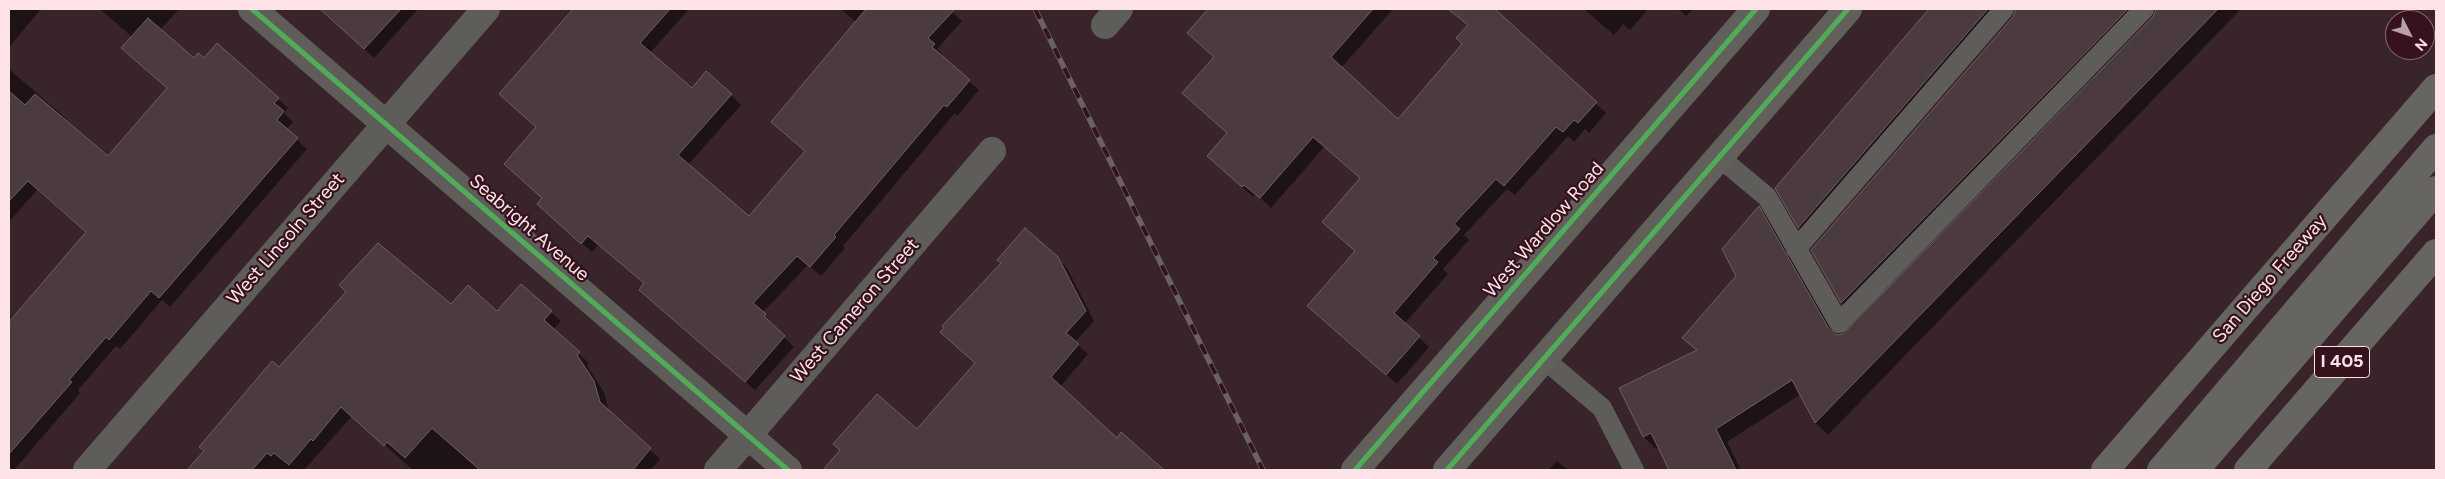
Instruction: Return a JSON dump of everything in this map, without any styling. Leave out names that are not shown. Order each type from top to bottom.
[{"type":"highway","name":"San Diego Freeway","points":[[2105,470],[2436,88]]},
{"type":"highway","points":[[2161,470],[2436,148]]},
{"type":"highway","points":[[2195,470],[2436,190]]},
{"type":"highway","name":"I 405","points":[[2248,470],[2436,253]]},
{"type":"main road","name":"West Wardlow Road","points":[[1355,470],[1756,9]]},
{"type":"main road","points":[[1447,470],[1848,9]]},
{"type":"street","name":"Seabright Avenue","points":[[252,9],[788,470]]},
{"type":"street","name":"West Lincoln Street","points":[[87,470],[486,9]]},
{"type":"street","name":"West Cameron Street","points":[[718,470],[992,151]]},
{"type":"lane","points":[[1796,249],[2004,9]]},
{"type":"lane","points":[[1719,157],[1767,197],[1839,323],[2144,9]]},
{"type":"lane","points":[[1544,359],[1602,408],[1634,470]]},
{"type":"building","points":[[320,9],[401,9],[364,49]]},
{"type":"building","points":[[573,9],[670,9],[640,43],[692,88],[706,71],[732,94],[678,155],[749,216],[805,151],[771,122],[866,9],[955,9],[928,38],[935,44],[932,47],[970,80],[947,107],[944,105],[834,235],[836,237],[810,267],[797,256],[753,303],[766,314],[764,316],[785,336],[745,382],[639,290],[644,283],[588,236],[581,244],[537,204],[542,198],[504,164],[536,127],[499,94]]},
{"type":"building","points":[[1208,9],[1373,9],[1331,57],[1398,119],[1462,44],[1456,38],[1468,25],[1448,9],[1495,9],[1597,102],[1578,123],[1574,120],[1563,132],[1556,127],[1504,186],[1496,179],[1454,224],[1460,229],[1433,258],[1438,262],[1394,313],[1420,336],[1386,375],[1307,306],[1355,251],[1322,222],[1360,178],[1313,137],[1260,198],[1244,185],[1242,187],[1207,156],[1227,133],[1182,93],[1214,57],[1187,33]]},
{"type":"building","points":[[1929,9],[1988,9],[1798,228],[1775,188]]},
{"type":"building","points":[[2016,9],[2128,9],[1841,303],[1811,250],[2013,17]]},
{"type":"building","points":[[2156,9],[2218,9],[1815,423],[1792,380],[1716,429],[1736,470],[1669,470],[1651,433],[1643,437],[1619,388],[1697,350],[1682,338],[1736,276],[1722,249],[1759,206],[1829,329],[1837,335],[1843,334],[2153,17]]},
{"type":"building","points":[[148,18],[194,58],[198,53],[204,58],[217,43],[279,98],[274,103],[284,111],[277,120],[298,138],[159,298],[151,291],[109,340],[106,337],[69,380],[72,382],[9,454],[9,322],[86,232],[28,181],[9,201],[9,91],[25,105],[35,94],[108,156],[167,88],[121,48]]},
{"type":"building","points":[[1025,228],[1058,257],[1086,311],[1066,333],[1079,344],[1051,377],[1117,438],[1121,432],[1164,470],[823,470],[840,450],[833,444],[877,394],[917,429],[975,363],[940,332],[944,328],[942,326],[1001,263],[997,260]]},
{"type":"building","points":[[378,243],[451,304],[468,285],[497,311],[521,284],[552,311],[544,320],[580,352],[577,355],[594,381],[600,402],[651,448],[633,470],[480,470],[432,428],[405,458],[387,442],[384,446],[341,407],[313,441],[311,439],[289,465],[274,453],[271,456],[267,453],[252,470],[187,470],[204,451],[199,447],[272,361],[279,367],[346,292],[339,285]]},
{"type":"railway","points":[[1035,9],[1263,470]]},
{"type":"cycle path","points":[[252,9],[788,470]]},
{"type":"cycle path","points":[[1355,470],[1756,9]]},
{"type":"cycle path","points":[[1447,470],[1848,9]]}]
